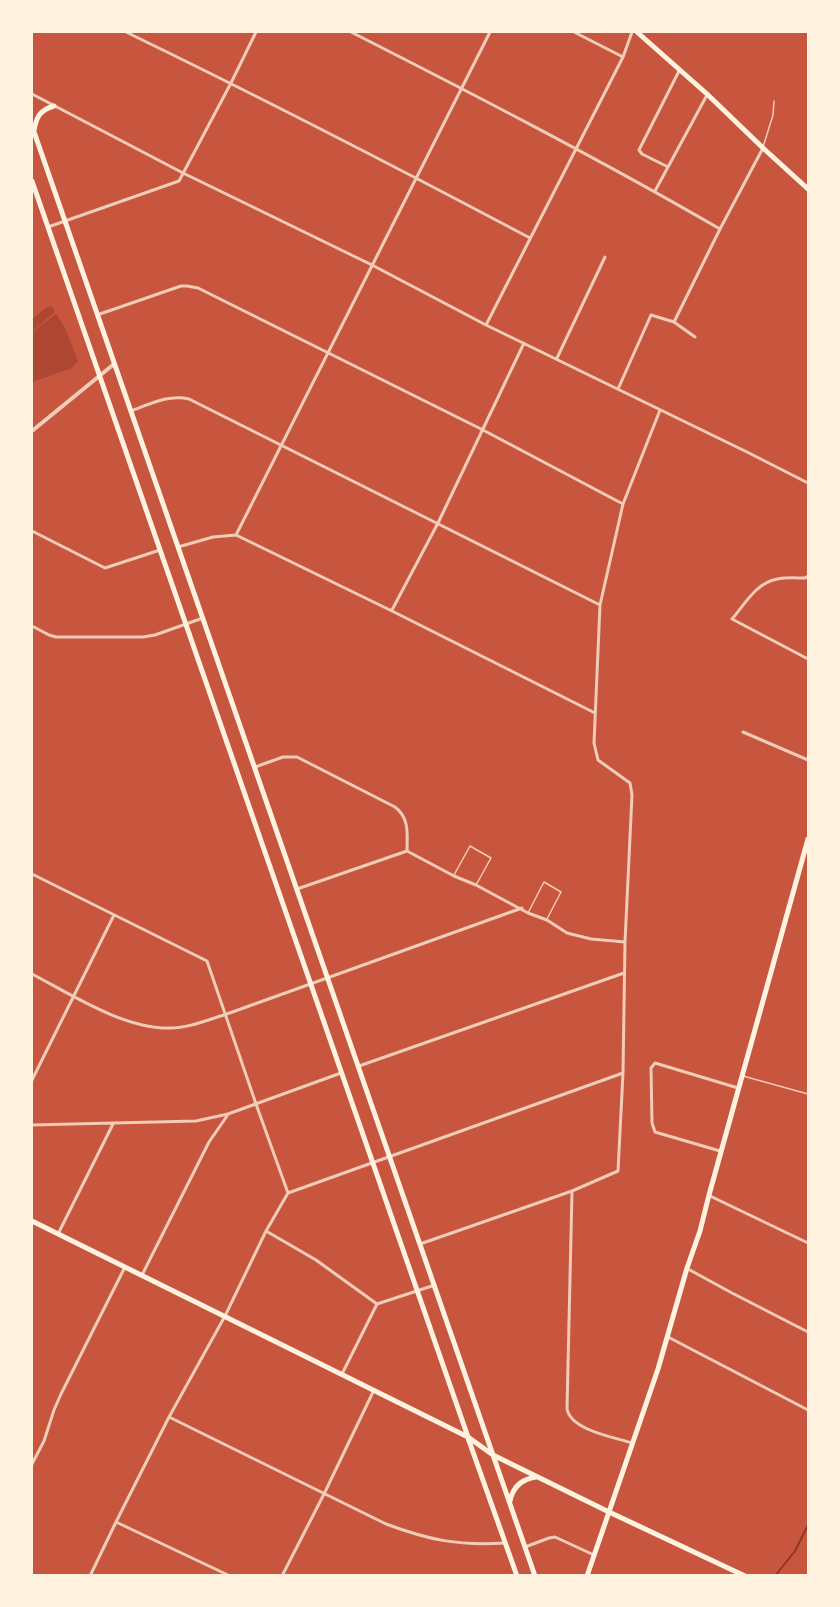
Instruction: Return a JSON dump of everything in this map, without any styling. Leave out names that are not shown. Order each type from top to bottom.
[{"type":"main road","points":[[637,32],[707,93],[808,189]]},
{"type":"main road","points":[[54,106],[40,113],[36,120],[33,129],[38,146],[535,1575]]},
{"type":"main road","points":[[32,141],[38,146]]},
{"type":"main road","points":[[32,181],[517,1575]]},
{"type":"main road","points":[[587,1575],[668,1337],[700,1231],[808,839]]},
{"type":"main road","points":[[32,1221],[468,1437],[493,1455],[745,1575]]},
{"type":"main road","points":[[510,1503],[512,1491],[519,1484],[538,1477]]},
{"type":"street","points":[[126,32],[416,177],[530,238]]},
{"type":"street","points":[[48,227],[179,181],[256,32]]},
{"type":"street","points":[[351,32],[577,149],[720,228]]},
{"type":"street","points":[[236,535],[490,32]]},
{"type":"street","points":[[574,32],[623,57]]},
{"type":"street","points":[[486,325],[623,57],[632,32]]},
{"type":"street","points":[[668,167],[642,154],[639,150],[680,69]]},
{"type":"street","points":[[32,93],[183,173],[808,483]]},
{"type":"street","points":[[655,191],[707,93]]},
{"type":"street","points":[[674,322],[720,228],[763,148]]},
{"type":"street","points":[[557,358],[605,257]]},
{"type":"street","points":[[97,315],[181,286],[193,286],[483,430],[623,504]]},
{"type":"street","points":[[618,390],[651,315],[674,322],[695,337]]},
{"type":"street","points":[[392,611],[438,523],[524,343]]},
{"type":"street","points":[[32,430],[114,364]]},
{"type":"street","points":[[131,411],[167,398],[189,399],[600,605]]},
{"type":"street","points":[[420,1244],[572,1191],[618,1171],[632,795],[630,783],[598,760],[594,743],[600,605],[623,504],[660,410]]},
{"type":"street","points":[[32,531],[105,568],[160,550]]},
{"type":"street","points":[[178,546],[201,539],[236,535],[595,713]]},
{"type":"street","points":[[808,576],[806,578],[776,579],[761,586],[755,590],[732,619],[808,659]]},
{"type":"street","points":[[32,626],[56,637],[144,637],[202,618]]},
{"type":"street","points":[[743,732],[808,760]]},
{"type":"street","points":[[254,767],[283,757],[303,759],[395,807],[404,817],[406,824],[407,851]]},
{"type":"street","points":[[297,889],[407,851],[528,913],[547,920],[567,933],[591,939],[625,942]]},
{"type":"street","points":[[32,874],[207,961],[224,1015],[288,1192]]},
{"type":"street","points":[[32,974],[127,1021],[156,1028],[186,1026],[224,1015],[522,908]]},
{"type":"street","points":[[32,1080],[114,915]]},
{"type":"street","points":[[359,1066],[624,973]]},
{"type":"street","points":[[722,1152],[655,1132],[652,1123],[651,1068],[655,1063],[740,1088]]},
{"type":"street","points":[[90,1575],[169,1417],[225,1316],[288,1192],[623,1073]]},
{"type":"street","points":[[32,1125],[185,1123],[228,1114],[342,1074]]},
{"type":"street","points":[[142,1275],[209,1142],[228,1114]]},
{"type":"street","points":[[58,1234],[113,1124]]},
{"type":"street","points":[[572,1191],[568,1415],[577,1424],[632,1443]]},
{"type":"street","points":[[709,1195],[808,1244]]},
{"type":"street","points":[[267,1231],[316,1260],[377,1304]]},
{"type":"street","points":[[32,1464],[44,1441],[61,1394],[125,1267]]},
{"type":"street","points":[[687,1268],[808,1332]]},
{"type":"street","points":[[342,1374],[377,1304],[435,1285]]},
{"type":"street","points":[[668,1337],[808,1410]]},
{"type":"street","points":[[282,1575],[374,1390]]},
{"type":"street","points":[[169,1417],[386,1524],[416,1535],[448,1542],[505,1543]]},
{"type":"street","points":[[116,1522],[230,1575]]},
{"type":"street","points":[[525,1547],[555,1537],[594,1555]]},
{"type":"lane","points":[[763,148],[773,115],[774,101]]},
{"type":"lane","points":[[454,876],[470,846],[491,858],[476,885]]},
{"type":"lane","points":[[528,913],[543,882],[561,892],[547,920]]},
{"type":"lane","points":[[743,1076],[808,1094]]},
{"type":"shaded area","points":[[52,306],[55,312],[32,331],[32,319]]},
{"type":"shaded area","points":[[56,314],[64,326],[78,361],[72,368],[32,382],[32,332]]},
{"type":"waterway","points":[[775,1576],[795,1551],[808,1525]]}]
